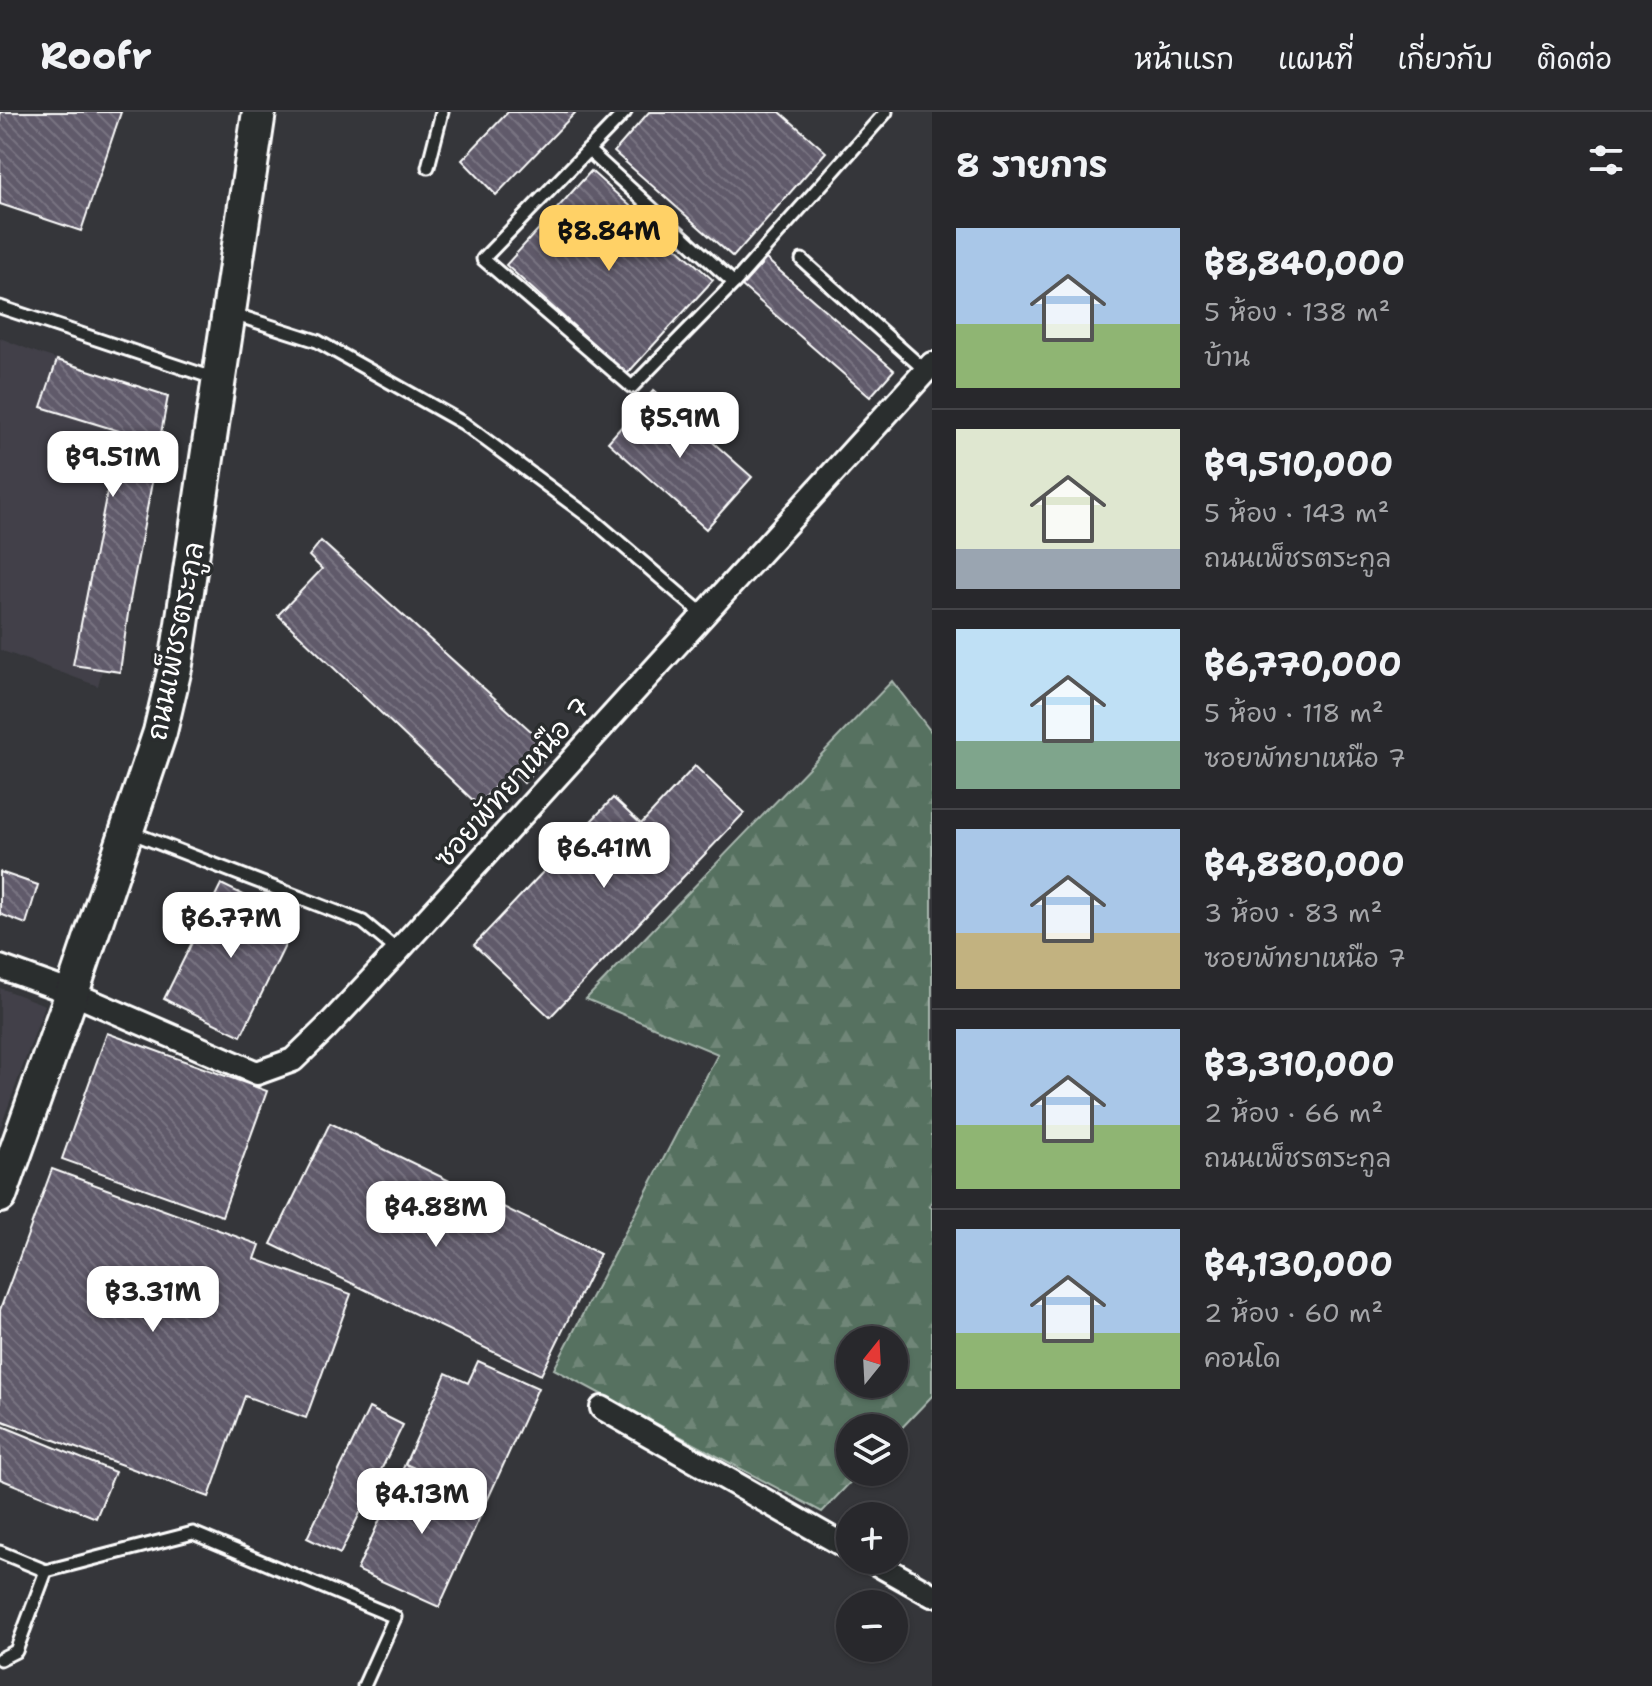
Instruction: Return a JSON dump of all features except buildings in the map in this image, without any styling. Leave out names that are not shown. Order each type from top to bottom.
[{"type":"street","name":"ถนนเพ็ชรตระกูล","points":[[0,1196],[160,732],[176,664],[259,112]]},
{"type":"street","name":"ซอยพัทยาเหนือ 7","points":[[0,967],[72,993],[257,1073],[293,1060],[398,951],[929,367]]},
{"type":"street","points":[[602,1408],[836,1541]]},
{"type":"street","points":[[895,1574],[932,1595]]},
{"type":"lane","points":[[428,167],[442,112]]},
{"type":"lane","points":[[625,112],[483,259],[632,387],[734,283],[886,112]]},
{"type":"lane","points":[[588,150],[734,283]]},
{"type":"lane","points":[[802,260],[929,367]]},
{"type":"lane","points":[[0,307],[218,380]]},
{"type":"lane","points":[[229,313],[317,341],[463,423],[592,519],[705,616]]},
{"type":"lane","points":[[127,831],[363,922],[398,951]]},
{"type":"lane","points":[[0,1552],[46,1571],[193,1533],[395,1617],[364,1686]]},
{"type":"lane","points":[[0,1659],[16,1651],[46,1571]]},
{"type":"shaded area","points":[[0,338],[168,395],[98,686],[0,650]]},
{"type":"shaded area","points":[[0,988],[45,1005],[0,1129]]},
{"type":"green space","points":[[892,681],[932,733],[932,1202],[929,1206],[932,1208],[932,1396],[908,1421],[908,1414],[836,1414],[836,1486],[847,1486],[822,1512],[554,1369],[718,1054],[586,999]]}]
